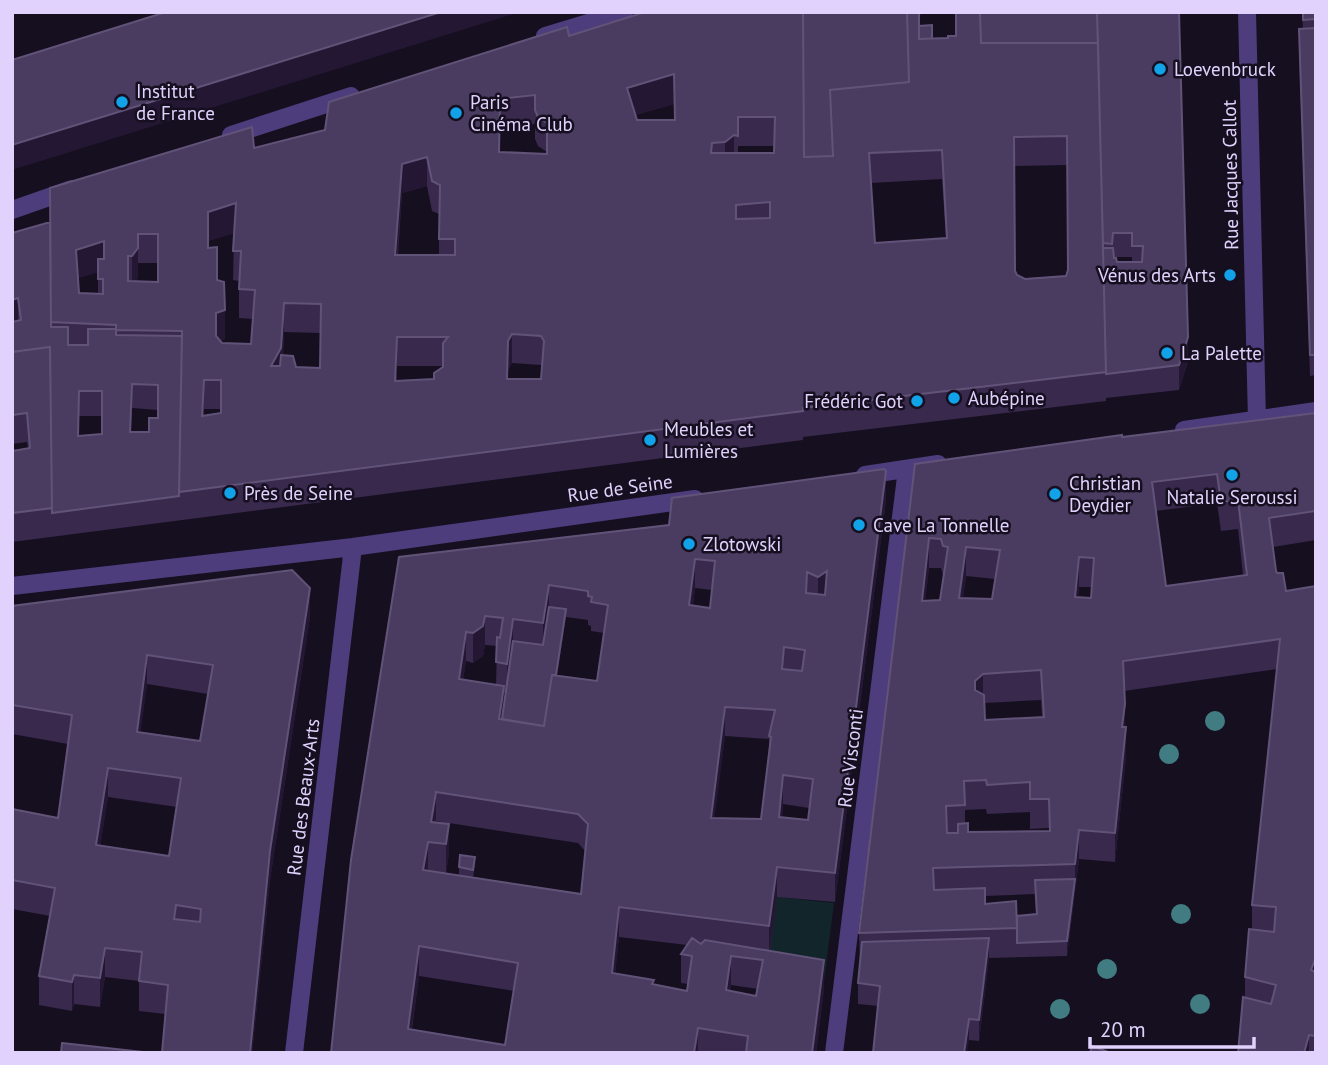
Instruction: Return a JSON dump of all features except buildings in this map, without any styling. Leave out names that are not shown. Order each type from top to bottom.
[{"type":"street","name":"Rue Jacques Callot","points":[[1247,12],[1257,420]]},
{"type":"street","points":[[533,40],[614,14]]},
{"type":"street","points":[[208,143],[364,92]]},
{"type":"street","points":[[12,209],[90,183]]},
{"type":"street","points":[[1160,433],[1316,411]]},
{"type":"street","points":[[854,477],[954,462]]},
{"type":"street","name":"Rue Visconti","points":[[834,1053],[907,469]]},
{"type":"street","name":"Rue de Seine","points":[[12,586],[353,547],[715,496]]},
{"type":"street","name":"Rue des Beaux-Arts","points":[[294,1053],[353,547]]},
{"type":"green space","points":[[777,897],[834,903],[823,989],[766,979]]},
{"type":"place","name":"Loevenbruck","points":[[1160,69]]},
{"type":"place","name":"Institut de France","points":[[122,102]]},
{"type":"place","name":"Paris Cinéma Club","points":[[456,113]]},
{"type":"place","name":"Vénus des Arts","points":[[1230,275]]},
{"type":"place","name":"La Palette","points":[[1167,353]]},
{"type":"place","name":"Aubépine","points":[[954,398]]},
{"type":"place","name":"Frédéric Got","points":[[917,401]]},
{"type":"place","name":"Meubles et Lumières","points":[[650,440]]},
{"type":"place","name":"Natalie Seroussi","points":[[1232,475]]},
{"type":"place","name":"Près de Seine","points":[[230,493]]},
{"type":"place","name":"Christian Deydier","points":[[1055,494]]},
{"type":"place","name":"Cave La Tonnelle","points":[[859,525]]},
{"type":"place","name":"Zlotowski","points":[[689,544]]}]
